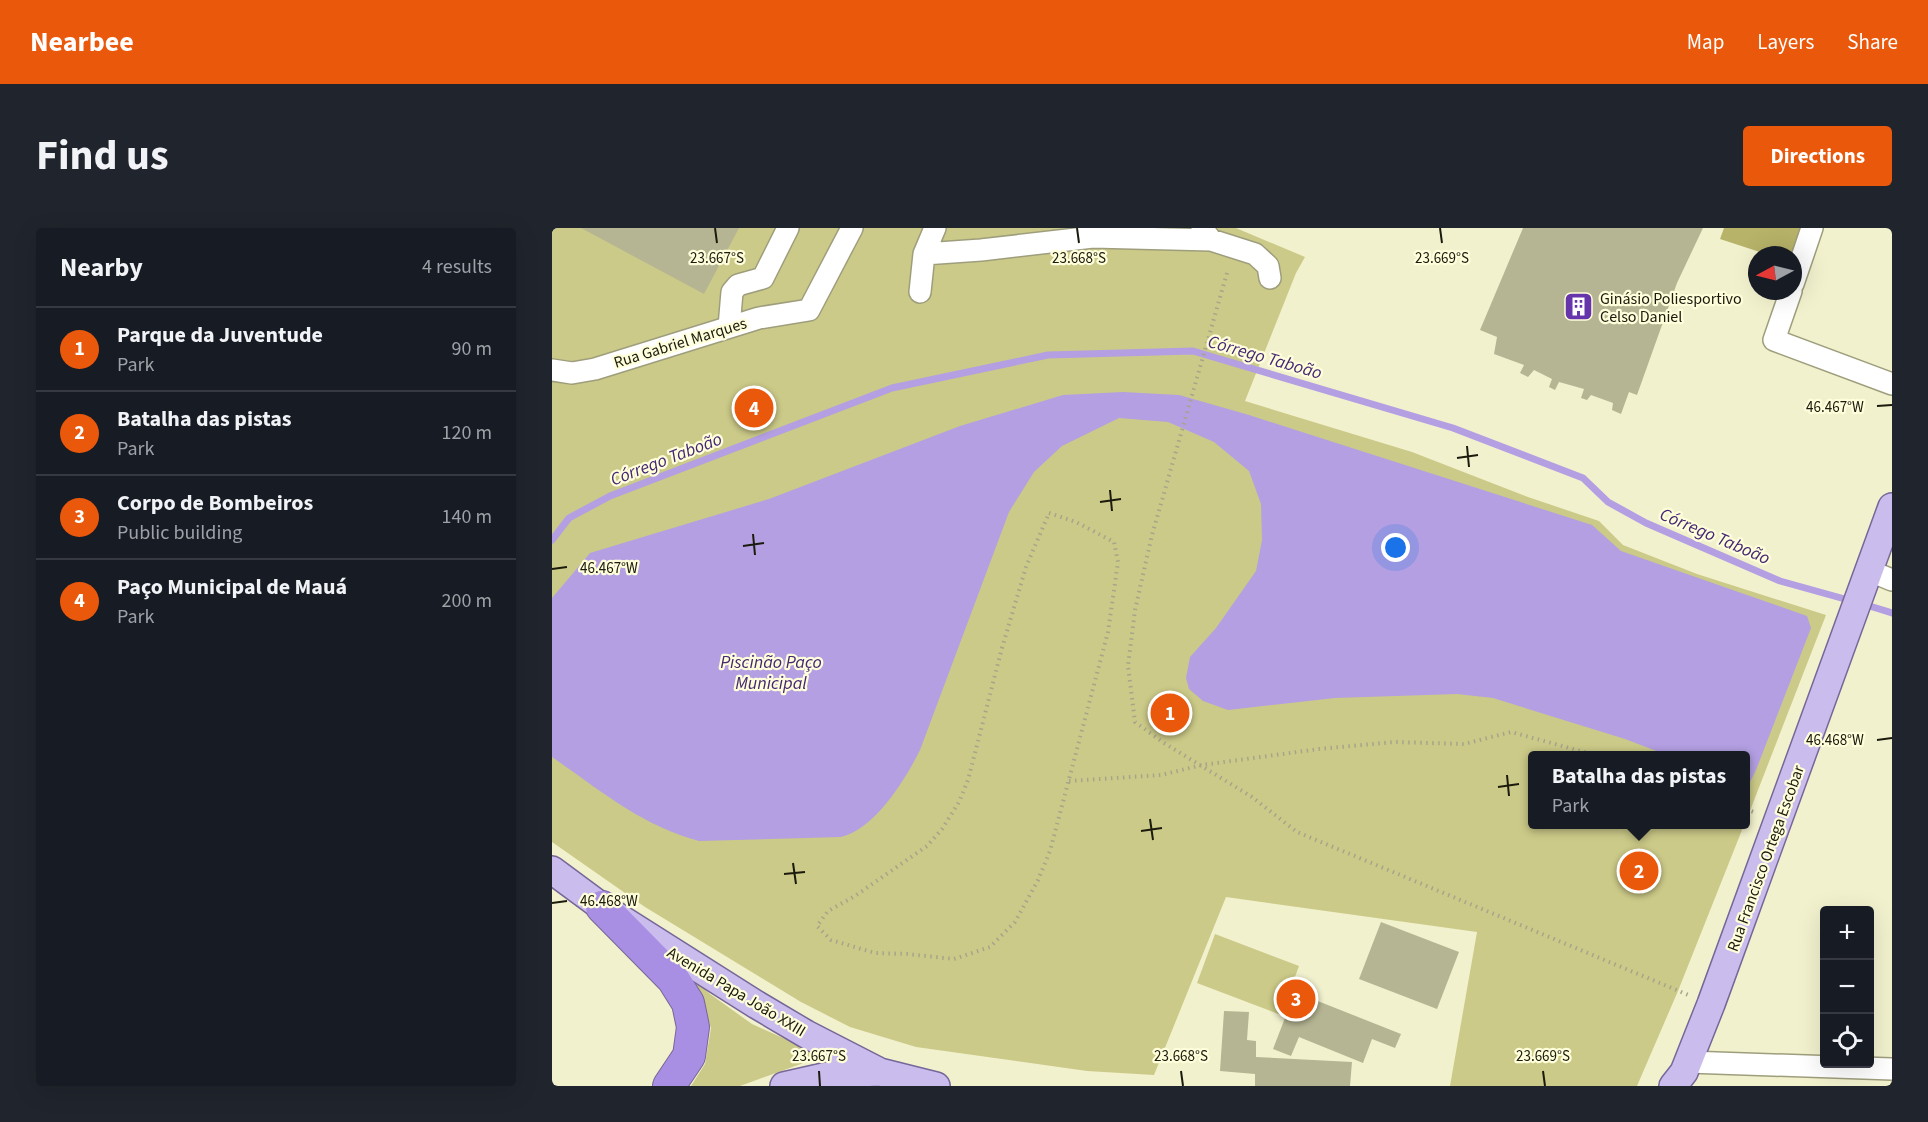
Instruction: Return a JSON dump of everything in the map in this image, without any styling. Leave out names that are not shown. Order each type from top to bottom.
[{"type":"highway","points":[[602,907],[673,979],[688,1003],[693,1027],[689,1056],[669,1086]]},
{"type":"main road","name":"Rua Francisco Ortega Escobar","points":[[1683,1077],[1712,1004],[1850,624],[1875,581],[1892,507]]},
{"type":"main road","name":"Avenida Papa João XXIII","points":[[552,870],[602,907],[806,1034],[880,1072],[936,1086]]},
{"type":"main road","points":[[784,1086],[837,1074],[880,1072]]},
{"type":"street","points":[[729,327],[732,292],[738,285],[762,278],[788,228]]},
{"type":"street","name":"Rua Gabriel Marques","points":[[553,375],[595,369],[759,318],[809,310],[852,228]]},
{"type":"street","points":[[920,292],[924,254],[935,228]]},
{"type":"street","points":[[1802,257],[1812,228]]},
{"type":"street","points":[[924,254],[1093,237],[1206,234],[1255,255],[1268,266],[1270,278]]},
{"type":"street","points":[[1788,300],[1774,340],[1892,384]]},
{"type":"street","points":[[1683,1077],[1892,1069]]},
{"type":"path","points":[[1227,273],[1152,535],[1134,610],[1128,666],[1135,722],[1252,797],[1297,832],[1712,1004]]},
{"type":"path","points":[[1049,513],[1076,522],[1114,542],[1118,562],[1108,632],[1069,781],[1050,851],[1038,880],[1015,922],[990,947],[954,959],[875,953],[831,940],[818,926],[828,911],[863,891],[927,846],[942,829],[959,802],[968,780],[1002,648],[1026,567],[1049,513]]},
{"type":"path","points":[[1069,781],[1161,775],[1202,765],[1318,749],[1394,742],[1464,744],[1511,732],[1581,751]]},
{"type":"shaded area","points":[[552,228],[1236,228],[1305,257],[1296,273],[1245,401],[1412,452],[1528,497],[1599,521],[1623,545],[1697,574],[1826,615],[1750,811],[1750,751],[1528,751],[1528,829],[1742,829],[1678,991],[1637,1086],[1450,1086],[1477,932],[1226,897],[1154,1075],[1087,1071],[916,1047],[850,1027],[801,1002],[645,907],[552,842]]},
{"type":"shaded area","points":[[1724,228],[1802,228],[1795,246],[1748,246],[1748,248],[1720,239]]},
{"type":"shaded area","points":[[1215,934],[1299,966],[1281,1015],[1197,983]]},
{"type":"shaded area","points":[[694,978],[710,994],[752,1024],[823,1056],[740,1086],[691,1086],[705,1064],[711,1028]]},
{"type":"water","name":"Piscinão Paço Municipal","points":[[1123,392],[1179,395],[1249,415],[1592,525],[1621,551],[1807,616],[1811,628],[1750,782],[1750,751],[1656,751],[1493,698],[1457,694],[1335,698],[1228,710],[1203,701],[1189,689],[1186,678],[1190,657],[1216,628],[1256,571],[1262,540],[1261,504],[1249,471],[1214,442],[1168,422],[1119,418],[1062,446],[1034,472],[1009,512],[920,750],[888,802],[866,824],[854,832],[841,837],[699,841],[640,817],[552,757],[552,598],[590,553],[769,499],[960,426],[1063,395]]},
{"type":"building","points":[[581,228],[739,228],[704,294]]},
{"type":"building","name":"Ginásio Poliesportivo Celso Daniel","points":[[1523,228],[1703,228],[1677,283],[1637,395],[1629,392],[1621,414],[1612,410],[1613,403],[1591,395],[1587,400],[1581,398],[1584,389],[1559,382],[1555,390],[1549,387],[1552,379],[1534,370],[1528,377],[1520,373],[1524,365],[1494,354],[1497,337],[1480,330]]},
{"type":"building","points":[[1381,922],[1459,952],[1437,1009],[1359,979]]},
{"type":"building","points":[[1295,992],[1401,1034],[1395,1048],[1372,1039],[1363,1063],[1299,1037],[1291,1056],[1273,1049]]},
{"type":"building","points":[[1224,1011],[1249,1012],[1247,1040],[1256,1041],[1256,1057],[1352,1062],[1350,1086],[1255,1086],[1255,1074],[1220,1071]]},
{"type":"waterway","name":"Córrego Taboão","points":[[552,540],[569,518],[610,496],[892,388],[1048,355],[1193,351],[1453,428],[1583,478],[1608,502],[1646,523],[1780,581],[1852,601]]},
{"type":"waterway","name":"Córrego Taboão","points":[[1863,604],[1892,613]]},
{"type":"place","name":"Ginásio Poliesportivo Celso Daniel","points":[[1579,307]]},
{"type":"place","name":"Paço Municipal de Mauá","points":[[754,408]]},
{"type":"place","name":"Parque da Juventude","points":[[1170,713]]},
{"type":"place","name":"Batalha das pistas","points":[[1639,871]]},
{"type":"place","name":"Corpo de Bombeiros","points":[[1296,999]]}]
